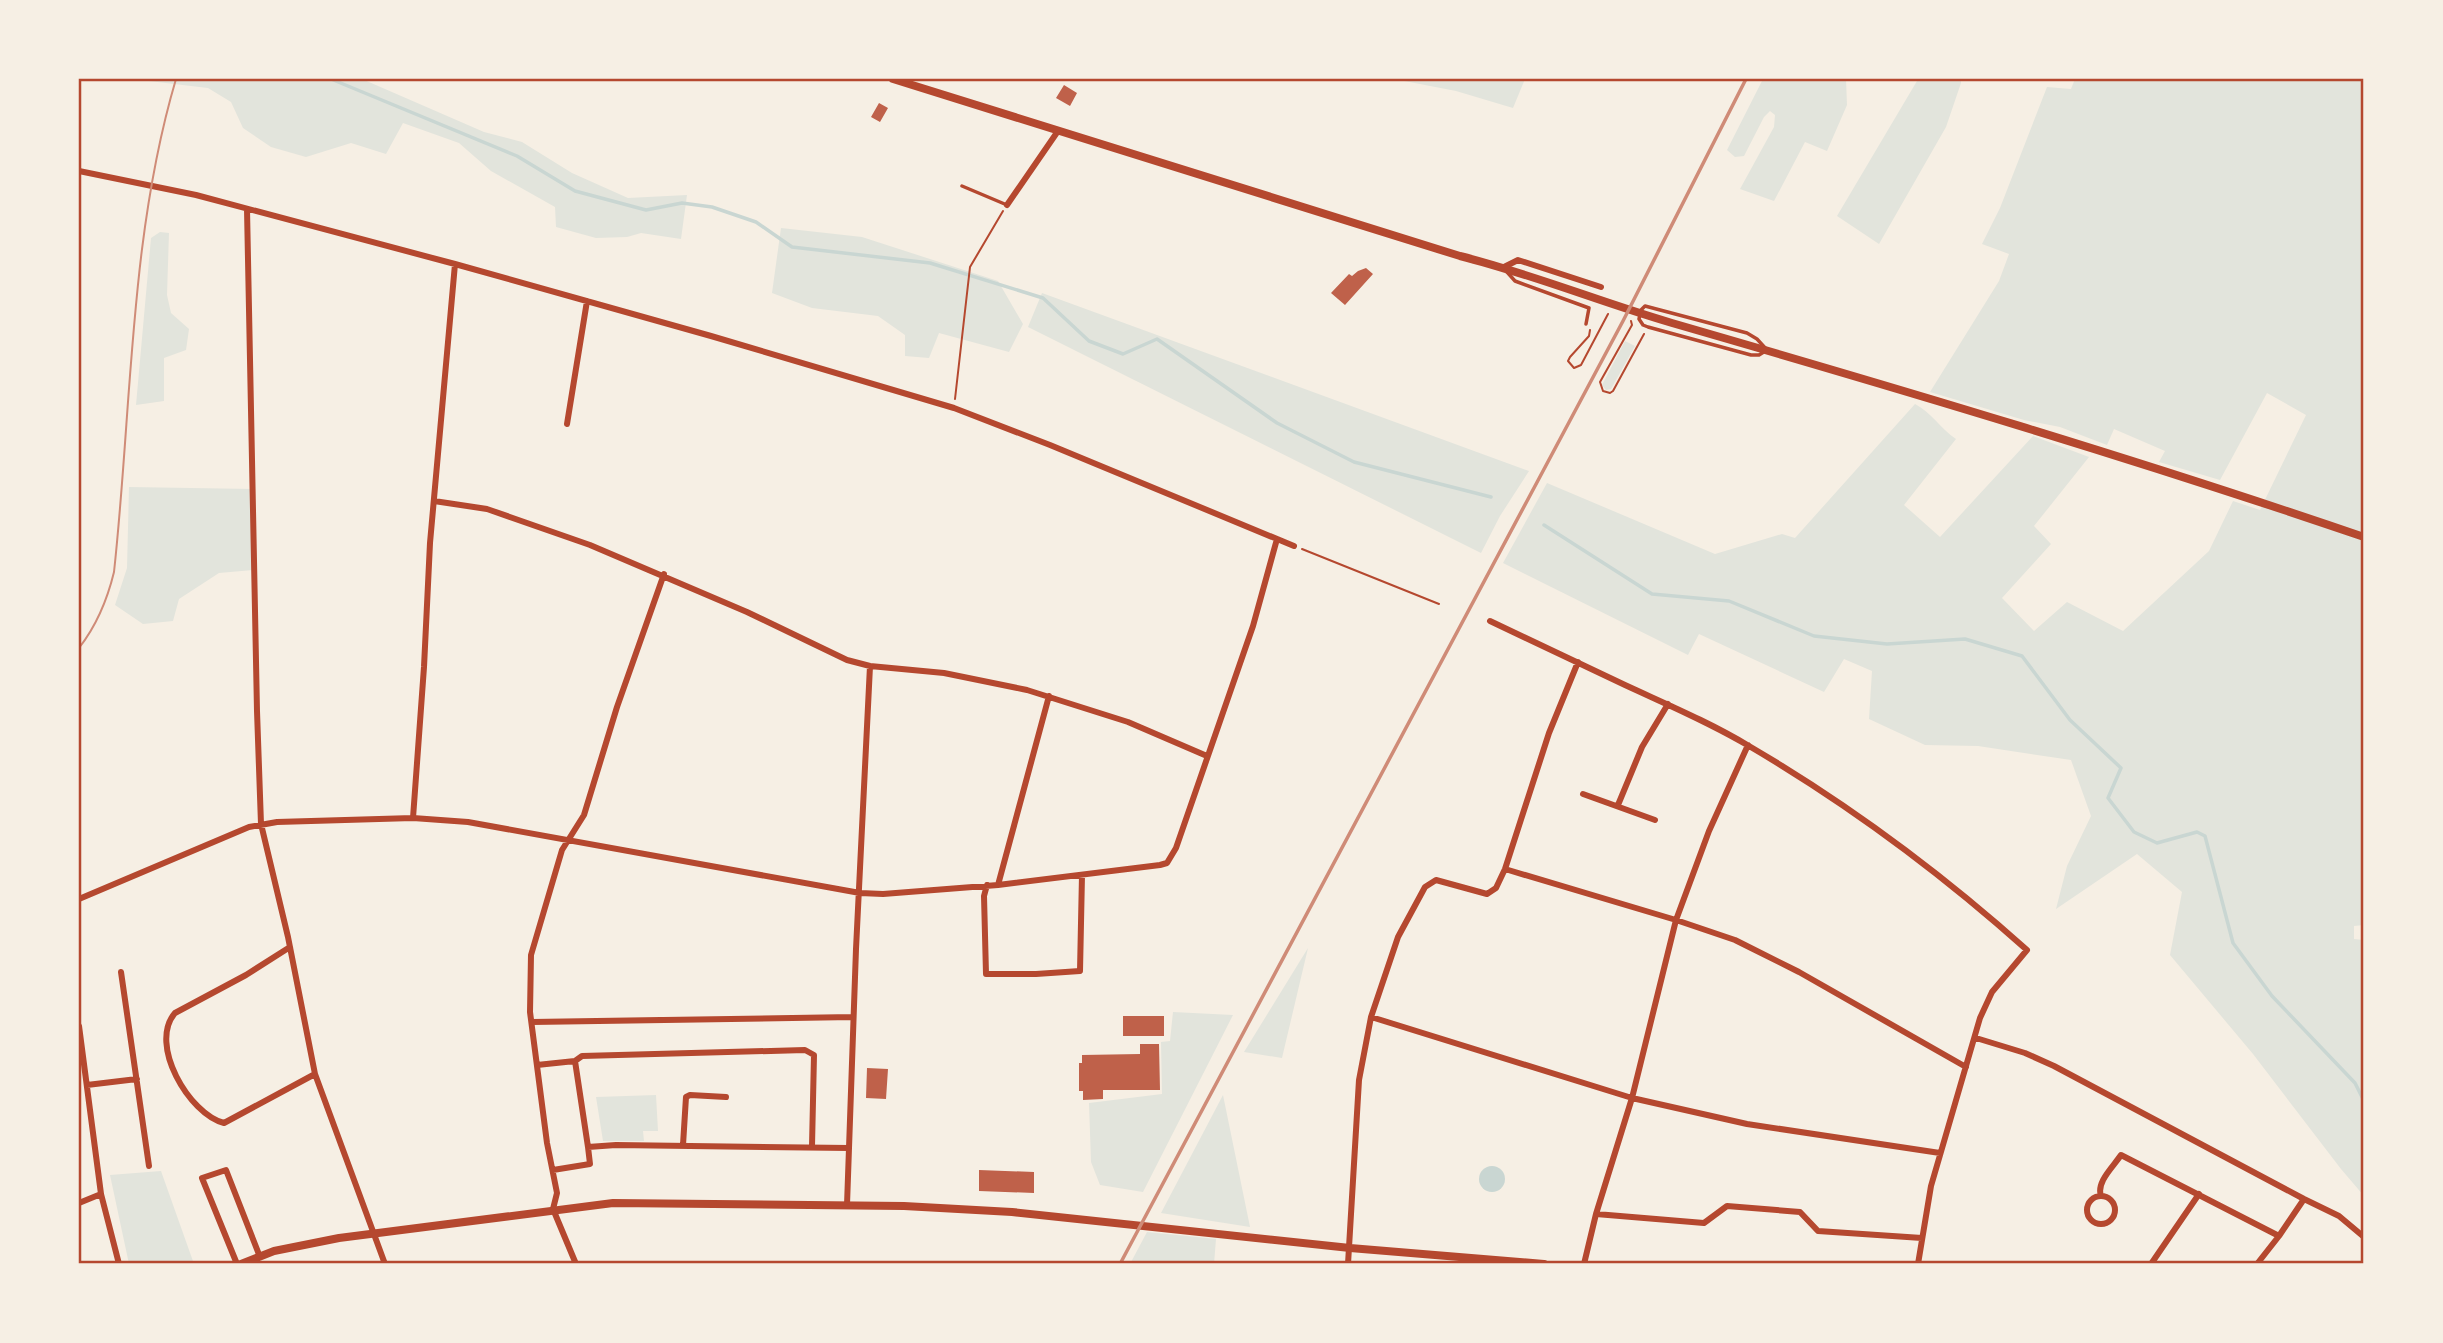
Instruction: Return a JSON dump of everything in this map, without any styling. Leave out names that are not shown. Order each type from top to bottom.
[{"type":"street","points":[[893,79],[919,83],[1058,131],[1446,252],[1504,267],[1636,312],[2210,486],[2364,537]]},
{"type":"street","points":[[1007,205],[1058,131]]},
{"type":"street","points":[[79,171],[196,195],[455,264],[954,408],[1294,546]]},
{"type":"street","points":[[247,209],[261,824],[315,1074],[385,1264]]},
{"type":"street","points":[[1504,267],[1518,260],[1601,287]]},
{"type":"street","points":[[413,818],[434,501],[455,264]]},
{"type":"street","points":[[567,424],[587,300]]},
{"type":"street","points":[[434,501],[475,506],[512,516],[664,574],[847,660],[870,666],[944,673],[1049,696],[1128,722],[1207,755]]},
{"type":"street","points":[[79,900],[261,824],[413,818],[468,822],[860,893],[883,894],[998,885],[1167,863],[1176,848],[1253,626],[1277,539]]},
{"type":"street","points":[[576,1264],[553,1209],[557,1193],[531,1022],[529,979],[536,934],[562,850],[584,816],[617,707],[664,574]]},
{"type":"street","points":[[1490,621],[1668,704],[1748,745],[1828,795],[1898,844],[1945,880],[2026,950],[1992,992],[1980,1018],[1931,1186],[1918,1264]]},
{"type":"street","points":[[1348,1264],[1359,1080],[1371,1017],[1398,937],[1425,887],[1436,880],[1487,894],[1496,888],[1505,869],[1549,733],[1578,662]]},
{"type":"street","points":[[846,1205],[870,666]]},
{"type":"street","points":[[998,885],[1049,696]]},
{"type":"street","points":[[1618,805],[1642,747],[1668,704]]},
{"type":"street","points":[[1584,1264],[1595,1214],[1632,1098],[1676,920],[1709,831],[1748,745]]},
{"type":"street","points":[[1583,794],[1655,820]]},
{"type":"street","points":[[1505,869],[1735,940],[1799,972],[1966,1068]]},
{"type":"street","points":[[987,885],[984,897],[986,974],[1080,971],[1082,875]]},
{"type":"street","points":[[289,947],[246,975],[175,1013],[166,1029],[166,1045],[173,1070],[186,1091],[211,1117],[224,1123],[315,1074]]},
{"type":"street","points":[[121,972],[149,1166]]},
{"type":"street","points":[[531,1022],[853,1017]]},
{"type":"street","points":[[1371,1017],[1632,1098],[1747,1124],[1940,1153]]},
{"type":"street","points":[[79,1031],[101,1194],[119,1264]]},
{"type":"street","points":[[1976,1038],[2025,1053],[2054,1066],[2339,1216],[2364,1237]]},
{"type":"street","points":[[537,1065],[575,1061],[582,1056],[805,1049],[814,1055],[812,1146]]},
{"type":"street","points":[[553,1170],[590,1164],[575,1061]]},
{"type":"street","points":[[87,1085],[137,1079]]},
{"type":"street","points":[[683,1145],[686,1097],[726,1097]]},
{"type":"street","points":[[588,1147],[615,1144],[849,1148]]},
{"type":"street","points":[[2101,1196],[2100,1184],[2121,1155],[2280,1236]]},
{"type":"street","points":[[258,1260],[226,1170],[202,1178],[239,1264],[258,1260],[274,1251],[339,1238],[613,1203],[846,1205],[1012,1212],[1350,1248],[1544,1264]]},
{"type":"street","points":[[79,1203],[101,1194]]},
{"type":"street","points":[[2151,1264],[2199,1194]]},
{"type":"street","points":[[2101,1196],[2110,1199],[2115,1207],[2112,1220],[2103,1225],[2090,1219],[2087,1211],[2089,1203],[2101,1196]]},
{"type":"street","points":[[2257,1264],[2280,1236],[2304,1199]]},
{"type":"street","points":[[1595,1214],[1704,1223],[1727,1206],[1800,1212],[1818,1231],[1922,1238]]},
{"type":"lane","points":[[962,186],[1007,205]]},
{"type":"lane","points":[[1504,267],[1515,281],[1589,308],[1586,324]]},
{"type":"lane","points":[[1654,307],[1746,333],[1757,339],[1767,350],[1759,355],[1751,355],[1648,327],[1643,325],[1639,318],[1642,308],[1654,307]]},
{"type":"path","points":[[954,408],[970,267],[1007,205]]},
{"type":"path","points":[[1586,324],[1590,331],[1589,336],[1568,361],[1574,368],[1581,365],[1610,312]]},
{"type":"path","points":[[1632,325],[1600,382],[1600,388],[1606,393],[1613,391],[1648,327]]},
{"type":"path","points":[[1294,546],[1439,604]]},
{"type":"shaded area","points":[[132,79],[362,79],[484,132],[522,142],[572,173],[628,198],[687,195],[681,239],[641,233],[627,237],[596,238],[556,227],[555,207],[491,171],[459,143],[403,123],[386,154],[351,143],[306,157],[271,147],[243,128],[231,102],[208,88]]},
{"type":"shaded area","points":[[1394,79],[1525,79],[1513,108],[1456,91]]},
{"type":"shaded area","points":[[1763,79],[1846,79],[1847,105],[1827,151],[1805,142],[1774,201],[1740,189],[1774,127],[1775,115],[1770,111],[1764,117],[1744,156],[1735,157],[1727,150]]},
{"type":"shaded area","points":[[1915,79],[1961,79],[1961,83],[1946,127],[1879,244],[1837,216],[1917,81]]},
{"type":"shaded area","points":[[2075,79],[2364,79],[2364,925],[2354,926],[2354,939],[2364,940],[2364,1196],[2253,1054],[2170,955],[2182,892],[2137,854],[2056,909],[2067,866],[2091,816],[2071,760],[1978,746],[1925,745],[1869,719],[1872,671],[1844,659],[1824,692],[1699,634],[1688,655],[1503,563],[1547,483],[1715,554],[1782,534],[1795,538],[1915,404],[1956,439],[1904,505],[1940,537],[2033,436],[2089,457],[2034,526],[2051,544],[2002,598],[2034,631],[2067,602],[2123,631],[2209,551],[2233,501],[2260,510],[2306,415],[2267,393],[2220,480],[2159,462],[2165,451],[2114,429],[2107,445],[2060,427],[2024,420],[1930,392],[1999,281],[2009,254],[1982,244],[2000,208],[2047,87],[2071,89]]},
{"type":"shaded area","points":[[781,228],[862,237],[998,281],[1023,324],[1009,352],[939,333],[929,358],[905,356],[905,335],[878,316],[812,308],[772,293]]},
{"type":"shaded area","points":[[160,232],[169,233],[167,295],[171,313],[189,329],[186,350],[164,358],[164,401],[136,405],[151,238]]},
{"type":"shaded area","points":[[1042,293],[1529,471],[1500,516],[1481,553],[1028,327]]},
{"type":"shaded area","points":[[1625,341],[1635,346],[1611,389],[1606,390],[1602,385]]},
{"type":"shaded area","points":[[129,487],[253,489],[253,570],[219,573],[179,599],[173,621],[143,624],[115,605],[127,568]]},
{"type":"shaded area","points":[[1308,948],[1282,1058],[1244,1052]]},
{"type":"shaded area","points":[[1173,1012],[1233,1015],[1143,1192],[1100,1185],[1091,1162],[1089,1103],[1162,1094],[1161,1042],[1170,1041]]},
{"type":"shaded area","points":[[656,1095],[658,1131],[643,1131],[644,1141],[603,1141],[596,1097]]},
{"type":"shaded area","points":[[1223,1095],[1250,1227],[1161,1213]]},
{"type":"shaded area","points":[[1492,1166],[1501,1170],[1505,1179],[1501,1188],[1492,1192],[1483,1188],[1479,1179],[1483,1170]]},
{"type":"shaded area","points":[[161,1171],[194,1264],[129,1264],[110,1175]]},
{"type":"shaded area","points":[[1147,1232],[1216,1239],[1214,1264],[1130,1264]]},
{"type":"building","points":[[1064,85],[1077,93],[1070,106],[1056,98]]},
{"type":"building","points":[[879,103],[888,108],[880,122],[871,117]]},
{"type":"building","points":[[1366,268],[1373,274],[1345,305],[1331,293],[1349,274],[1352,276]]},
{"type":"building","points":[[1123,1016],[1164,1016],[1164,1036],[1123,1036]]},
{"type":"building","points":[[1140,1044],[1159,1044],[1160,1090],[1103,1090],[1103,1099],[1083,1100],[1083,1091],[1079,1091],[1079,1063],[1082,1063],[1082,1055],[1140,1054]]},
{"type":"building","points":[[867,1068],[888,1069],[886,1099],[866,1098]]},
{"type":"building","points":[[979,1170],[1034,1172],[1034,1193],[979,1191]]},
{"type":"waterway","points":[[331,79],[517,156],[575,191],[646,210],[682,203],[712,207],[756,222],[792,247],[930,263],[1043,298],[1089,341],[1123,354],[1157,339],[1277,423],[1354,462],[1491,497]]},
{"type":"waterway","points":[[1544,525],[1652,594],[1729,601],[1814,636],[1887,644],[1965,639],[2022,656],[2070,720],[2121,768],[2108,798],[2134,832],[2157,843],[2197,832],[2205,836],[2233,943],[2272,996],[2355,1083],[2364,1101]]},
{"type":"tram line","points":[[79,648],[101,612],[114,572],[140,262],[149,200],[176,79]]},
{"type":"railway","points":[[1120,1264],[1623,321],[1746,79]]}]
